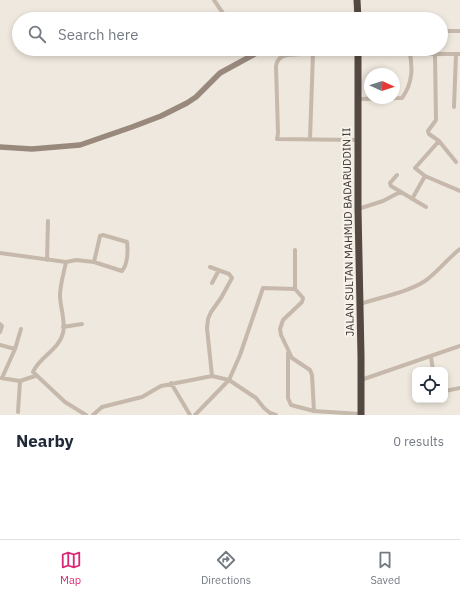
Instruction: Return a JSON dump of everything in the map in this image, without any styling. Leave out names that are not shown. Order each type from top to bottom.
[{"type":"highway","points":[[357,0],[358,12]]},
{"type":"highway","name":"JALAN SULTAN MAHMUD BADARUDDIN II","points":[[358,56],[360,414]]},
{"type":"street","points":[[214,0],[222,12]]},
{"type":"street","points":[[448,31],[460,31]]},
{"type":"street","points":[[448,54],[458,54],[454,106]]},
{"type":"street","points":[[0,147],[32,148],[80,145],[132,127],[161,116],[187,103],[196,97],[220,73],[250,56]]},
{"type":"street","points":[[284,56],[278,60],[276,66],[277,139],[358,140]]},
{"type":"street","points":[[310,139],[312,56]]},
{"type":"street","points":[[358,99],[402,98],[411,82],[410,56]]},
{"type":"street","points":[[434,56],[436,120],[428,130],[429,134],[439,141],[456,162]]},
{"type":"street","points":[[439,141],[415,168],[425,176],[460,191]]},
{"type":"street","points":[[397,175],[390,185],[426,207]]},
{"type":"street","points":[[412,199],[425,176]]},
{"type":"street","points":[[358,208],[383,201],[400,192]]},
{"type":"street","points":[[47,260],[48,221]]},
{"type":"street","points":[[0,253],[66,262],[76,260],[94,262],[122,271],[124,270],[126,263],[127,242],[103,235],[100,236],[94,262]]},
{"type":"street","points":[[360,304],[405,290],[427,280],[447,259],[460,249]]},
{"type":"street","points":[[295,289],[296,250]]},
{"type":"street","points":[[66,262],[61,281],[60,297],[63,333],[53,349],[33,371],[35,376],[65,402],[86,415]]},
{"type":"street","points":[[210,267],[228,274],[232,278],[208,319],[207,328],[212,376]]},
{"type":"street","points":[[212,283],[219,270]]},
{"type":"street","points":[[195,415],[229,380],[240,355],[262,288],[295,289],[302,296],[303,300],[283,320],[280,329],[288,352],[292,358],[310,370],[312,375],[314,410]]},
{"type":"street","points":[[0,324],[2,326],[0,332]]},
{"type":"street","points":[[63,326],[82,324]]},
{"type":"street","points":[[21,329],[15,349],[1,378],[20,381],[35,376]]},
{"type":"street","points":[[0,345],[15,349]]},
{"type":"street","points":[[361,380],[460,347],[460,350]]},
{"type":"street","points":[[288,352],[289,403],[294,407],[360,414]]},
{"type":"street","points":[[431,357],[433,367]]},
{"type":"street","points":[[93,415],[102,407],[142,397],[161,386],[212,376],[229,380],[256,398],[270,413],[276,415]]},
{"type":"street","points":[[18,412],[20,381]]},
{"type":"street","points":[[171,383],[190,415]]},
{"type":"street","points":[[448,390],[460,388]]}]
